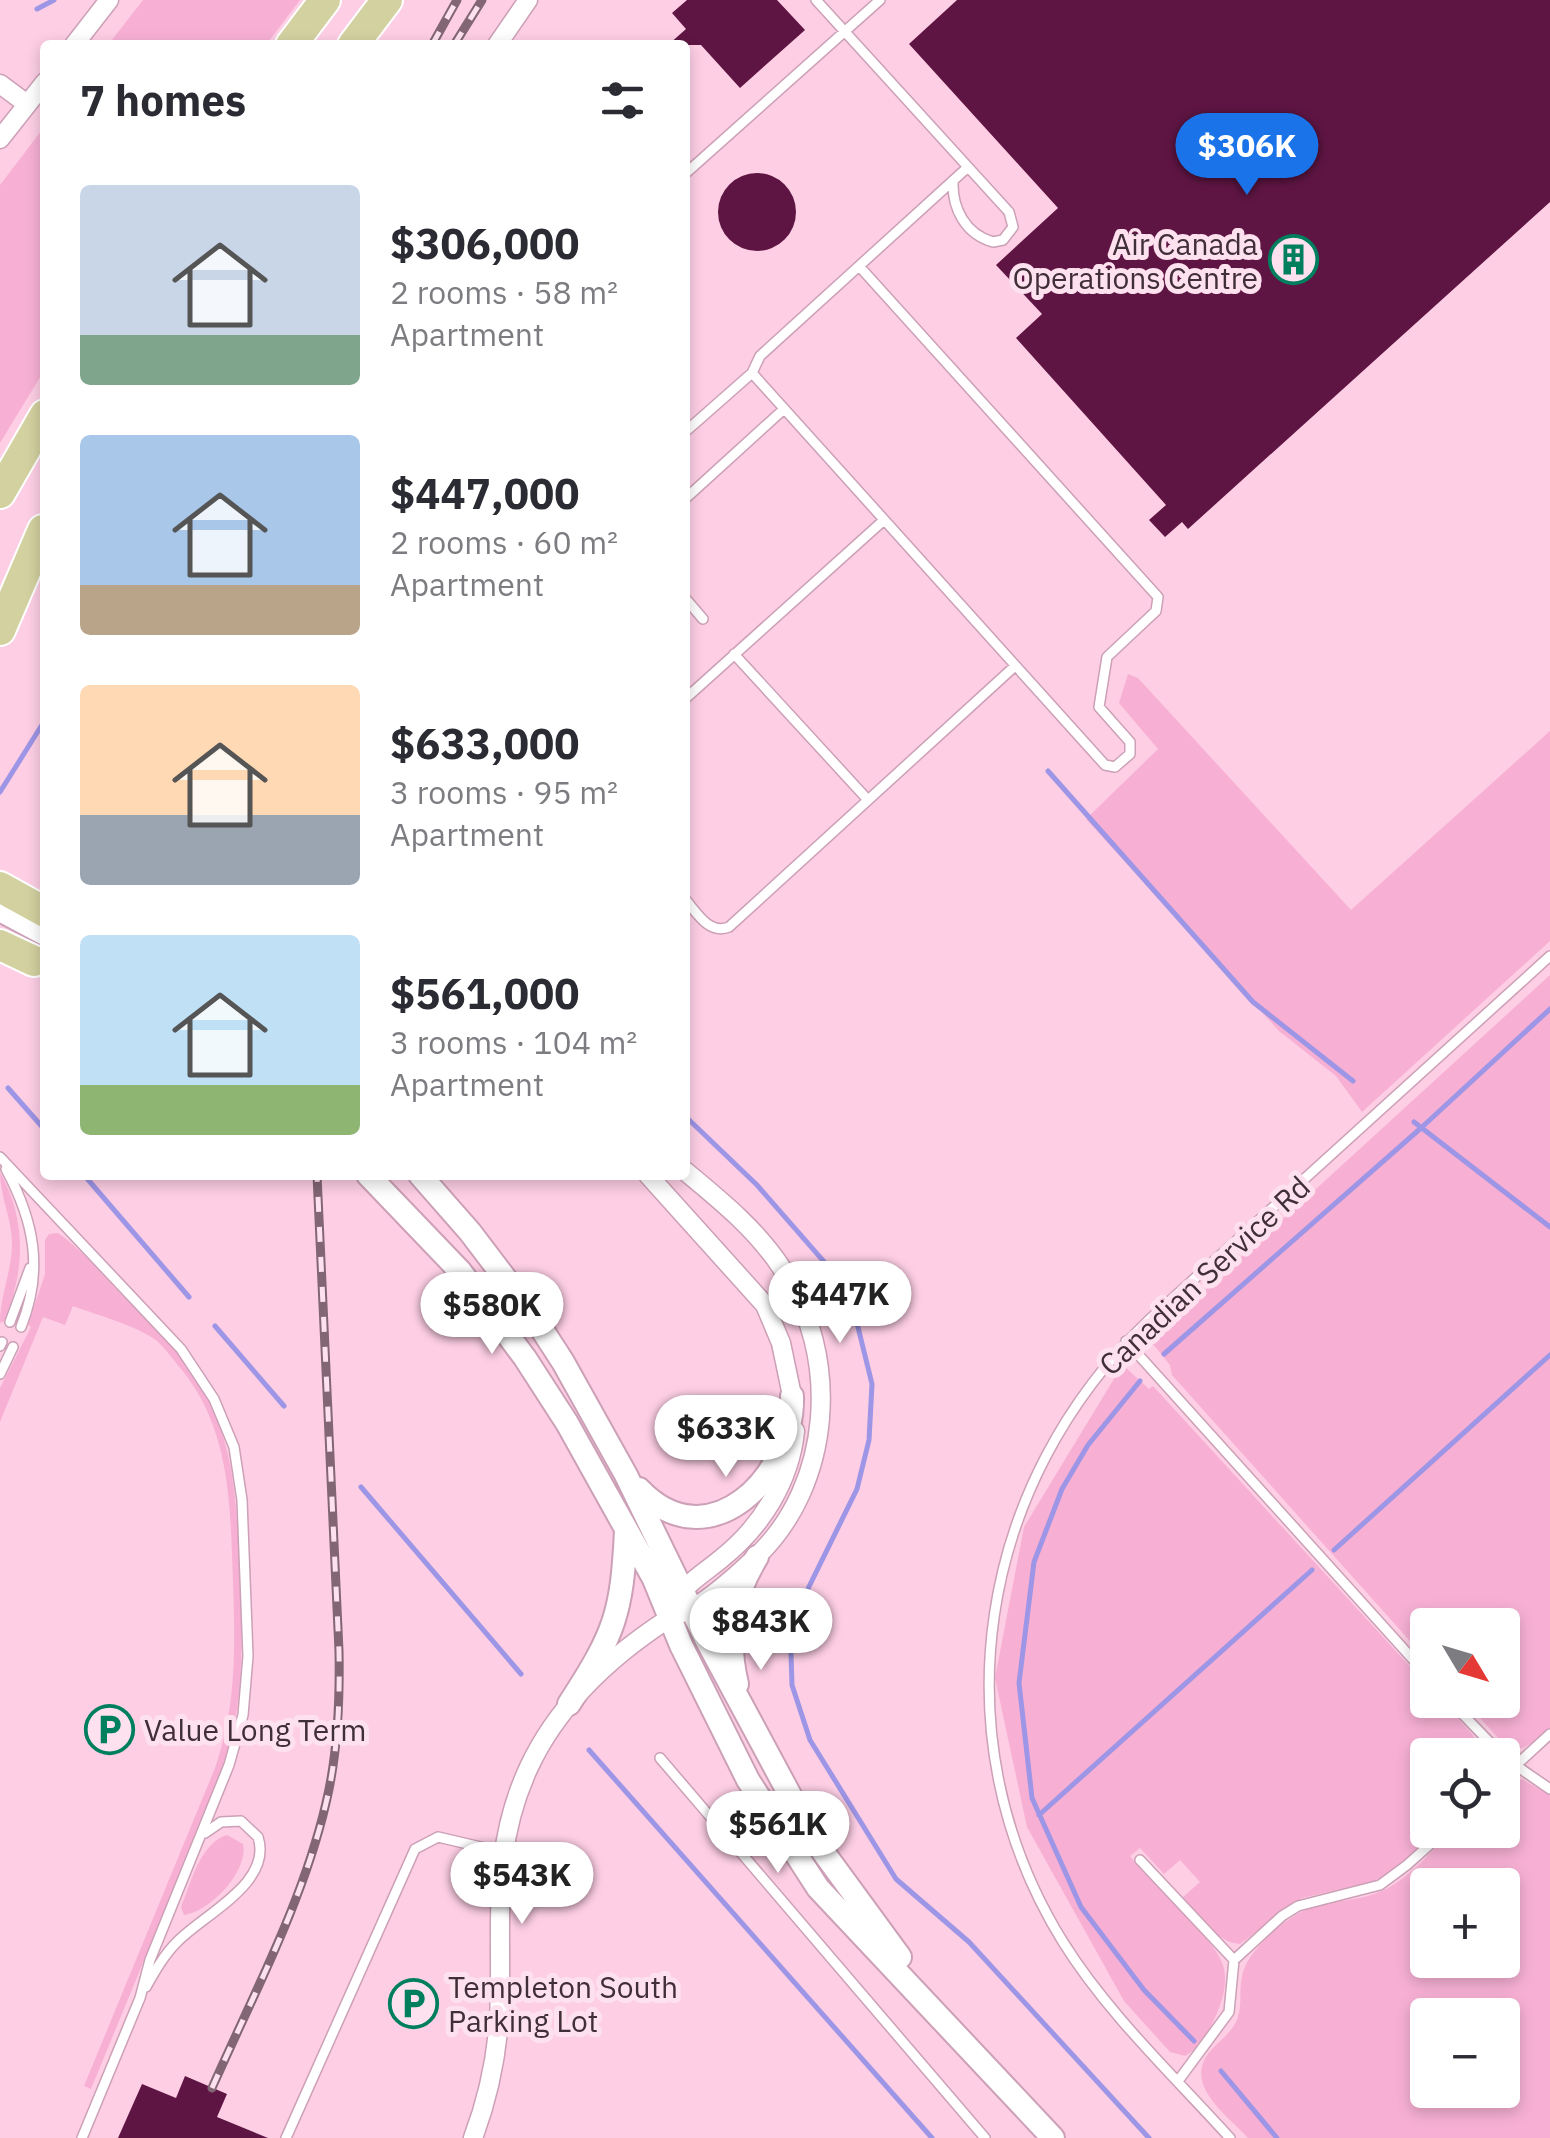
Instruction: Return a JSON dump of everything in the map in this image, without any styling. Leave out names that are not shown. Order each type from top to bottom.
[{"type":"main road","points":[[295,40],[325,0]]},
{"type":"main road","points":[[357,40],[387,0]]},
{"type":"main road","points":[[0,493],[40,424]]},
{"type":"main road","points":[[0,609],[40,536]]},
{"type":"main road","points":[[0,630],[40,538]]},
{"type":"main road","points":[[0,887],[40,909]]},
{"type":"main road","points":[[0,942],[40,953]]},
{"type":"street","points":[[78,40],[109,0]]},
{"type":"street","points":[[500,40],[528,0]]},
{"type":"street","points":[[0,84],[27,104]]},
{"type":"street","points":[[0,140],[40,88]]},
{"type":"street","points":[[0,910],[40,952]]},
{"type":"street","points":[[690,1176],[757,1236],[784,1271],[804,1310],[820,1369],[820,1429],[806,1481],[740,1587],[730,1628],[732,1666],[755,1734]]},
{"type":"street","points":[[373,1180],[460,1270],[567,1423],[654,1579],[748,1780],[818,1888],[966,2041],[1053,2138]]},
{"type":"street","points":[[424,1180],[530,1310],[563,1362],[626,1475],[755,1734],[813,1838],[874,1924],[966,2041]]},
{"type":"street","points":[[569,1704],[593,1678],[670,1618],[732,1551],[766,1511],[792,1452],[796,1422],[792,1396],[781,1343],[764,1305],[652,1180]]},
{"type":"street","points":[[626,1475],[654,1503],[673,1513],[703,1516],[736,1507],[763,1479],[780,1452],[792,1422],[792,1396]]},
{"type":"street","points":[[472,2138],[488,2091],[498,2022],[502,1852],[530,1766],[602,1654],[618,1614],[626,1530]]},
{"type":"street","points":[[688,1599],[757,1557]]},
{"type":"lane","points":[[816,0],[1009,212],[1012,226],[1007,236],[993,242],[980,237],[954,209],[953,181]]},
{"type":"lane","points":[[690,170],[880,0]]},
{"type":"lane","points":[[690,428],[752,373],[760,356],[968,167]]},
{"type":"lane","points":[[752,373],[1105,765],[1114,768],[1132,748],[1099,707],[1104,661],[1156,612],[1158,597],[859,266]]},
{"type":"lane","points":[[690,494],[784,409]]},
{"type":"lane","points":[[690,694],[884,520]]},
{"type":"lane","points":[[690,604],[704,619]]},
{"type":"lane","points":[[734,654],[868,800]]},
{"type":"lane","points":[[690,904],[710,926],[725,929],[1015,666]]},
{"type":"lane","name":"Canadian Service Rd","points":[[1226,2136],[1098,1992],[1044,1910],[1010,1826],[991,1730],[989,1656],[997,1590],[1014,1528],[1042,1458],[1083,1392],[1126,1341],[1550,956]]},
{"type":"lane","points":[[0,1158],[24,1203],[33,1256],[34,1291],[21,1327]]},
{"type":"lane","points":[[0,1158],[181,1349],[214,1399],[234,1447],[242,1500],[248,1656],[239,1734],[150,1960],[140,1998],[82,2138]]},
{"type":"lane","points":[[10,1322],[33,1256]]},
{"type":"lane","points":[[1126,1341],[1410,1656]]},
{"type":"lane","points":[[0,1374],[12,1347]]},
{"type":"lane","points":[[1467,1718],[1486,1738]]},
{"type":"lane","points":[[1520,1761],[1550,1734]]},
{"type":"lane","points":[[660,1758],[985,2138]]},
{"type":"lane","points":[[1520,1768],[1550,1788]]},
{"type":"lane","points":[[140,1998],[176,1942],[244,1884],[260,1862],[258,1838],[241,1822],[221,1822],[200,1838]]},
{"type":"lane","points":[[286,2138],[415,1849],[438,1837],[502,1852]]},
{"type":"lane","points":[[1178,2080],[1230,2012],[1234,1960],[1298,1906],[1380,1884],[1426,1848]]},
{"type":"lane","points":[[1140,1860],[1234,1960]]},
{"type":"shaded area","points":[[143,0],[300,0],[270,40],[112,40]]},
{"type":"shaded area","points":[[40,133],[40,377],[0,443],[0,185]]},
{"type":"shaded area","points":[[1128,674],[1138,678],[1351,910],[1550,731],[1550,941],[1362,1112],[1336,1076],[1279,1031],[1086,819],[1158,749],[1119,703]]},
{"type":"shaded area","points":[[1550,975],[1550,1728],[1520,1749],[1520,1738],[1498,1738],[1480,1718],[1520,1718],[1520,1608],[1410,1608],[1410,1641],[1172,1375],[1170,1365],[1153,1344],[1155,1336]]},
{"type":"shaded area","points":[[0,1172],[15,1209],[20,1246],[16,1284],[0,1323],[12,1244]]},
{"type":"shaded area","points":[[58,1233],[169,1343],[206,1395],[218,1422],[232,1475],[239,1561],[240,1682],[229,1749],[91,2089],[84,2086],[222,1745],[233,1675],[232,1552],[225,1470],[210,1418],[182,1370],[149,1336],[73,1306],[65,1325],[43,1317],[0,1422],[0,1388],[31,1327],[28,1325],[45,1274],[45,1240],[49,1234]]},
{"type":"shaded area","points":[[1125,1367],[1149,1389],[1153,1386],[1410,1666],[1410,1718],[1457,1718],[1474,1738],[1410,1738],[1410,1848],[1417,1848],[1393,1870],[1375,1881],[1302,1898],[1240,1944],[1215,1933],[1183,1897],[1200,1882],[1180,1860],[1164,1874],[1140,1848],[1130,1856],[1210,1942],[1224,1968],[1224,1991],[1217,2013],[1201,2043],[1185,2056],[1170,2052],[1124,2001],[1027,1827],[995,1678],[1024,1527],[1120,1369]]},
{"type":"shaded area","points":[[1520,1780],[1550,1795],[1550,2138],[1248,2138],[1206,2091],[1202,2069],[1209,2052],[1236,2022],[1242,1974],[1251,1956],[1289,1919],[1317,1906],[1384,1890],[1410,1873],[1410,1978],[1520,1978],[1520,1868],[1415,1868],[1436,1848],[1520,1848]]},
{"type":"shaded area","points":[[227,1835],[243,1844],[234,1878],[216,1898],[184,1915],[181,1907],[203,1855]]},
{"type":"building","points":[[687,0],[777,0],[805,30],[740,88],[701,45],[674,40],[686,29],[672,13]]},
{"type":"building","name":"Air Canada Operations Centre","points":[[957,0],[1550,0],[1550,202],[1188,529],[1182,522],[1165,537],[1149,520],[1166,505],[1016,338],[1042,314],[996,265],[1058,208],[909,44]]},
{"type":"building","points":[[757,173],[772,176],[784,185],[793,197],[793,227],[784,239],[772,248],[757,251],[742,248],[730,239],[721,227],[718,212],[721,197],[730,185],[742,176]]},
{"type":"building","points":[[185,2076],[227,2094],[217,2117],[268,2138],[118,2138],[142,2084],[176,2098]]},
{"type":"waterway","points":[[37,9],[54,0]]},
{"type":"waterway","points":[[0,792],[40,728]]},
{"type":"waterway","points":[[1048,771],[1253,1002],[1353,1081]]},
{"type":"waterway","points":[[1164,1354],[1550,1009]]},
{"type":"waterway","points":[[8,1088],[40,1124]]},
{"type":"waterway","points":[[690,1121],[757,1185],[840,1280],[856,1319],[872,1384],[869,1440],[857,1489],[798,1609],[791,1653],[792,1685],[810,1740],[896,1879],[969,1942],[1149,2138]]},
{"type":"waterway","points":[[1414,1122],[1550,1227]]},
{"type":"waterway","points":[[88,1180],[189,1297]]},
{"type":"waterway","points":[[215,1326],[284,1406]]},
{"type":"waterway","points":[[1334,1550],[1550,1355]]},
{"type":"waterway","points":[[1140,1381],[1088,1445],[1062,1489],[1034,1562],[1019,1683],[1032,1798],[1081,1907],[1144,1990],[1194,2041]]},
{"type":"waterway","points":[[361,1487],[521,1674]]},
{"type":"waterway","points":[[1039,1815],[1312,1570]]},
{"type":"waterway","points":[[589,1750],[932,2138]]},
{"type":"waterway","points":[[1221,2071],[1277,2138]]},
{"type":"railway","points":[[435,40],[457,0]]},
{"type":"railway","points":[[457,40],[482,0]]},
{"type":"railway","points":[[212,2088],[304,1876],[326,1803],[336,1746],[339,1651],[317,1180]]},
{"type":"place","name":"Air Canada Operations Centre","points":[[1293,260]]},
{"type":"place","name":"Value Long Term","points":[[109,1729]]},
{"type":"place","name":"Templeton South Parking Lot","points":[[413,2003]]}]
